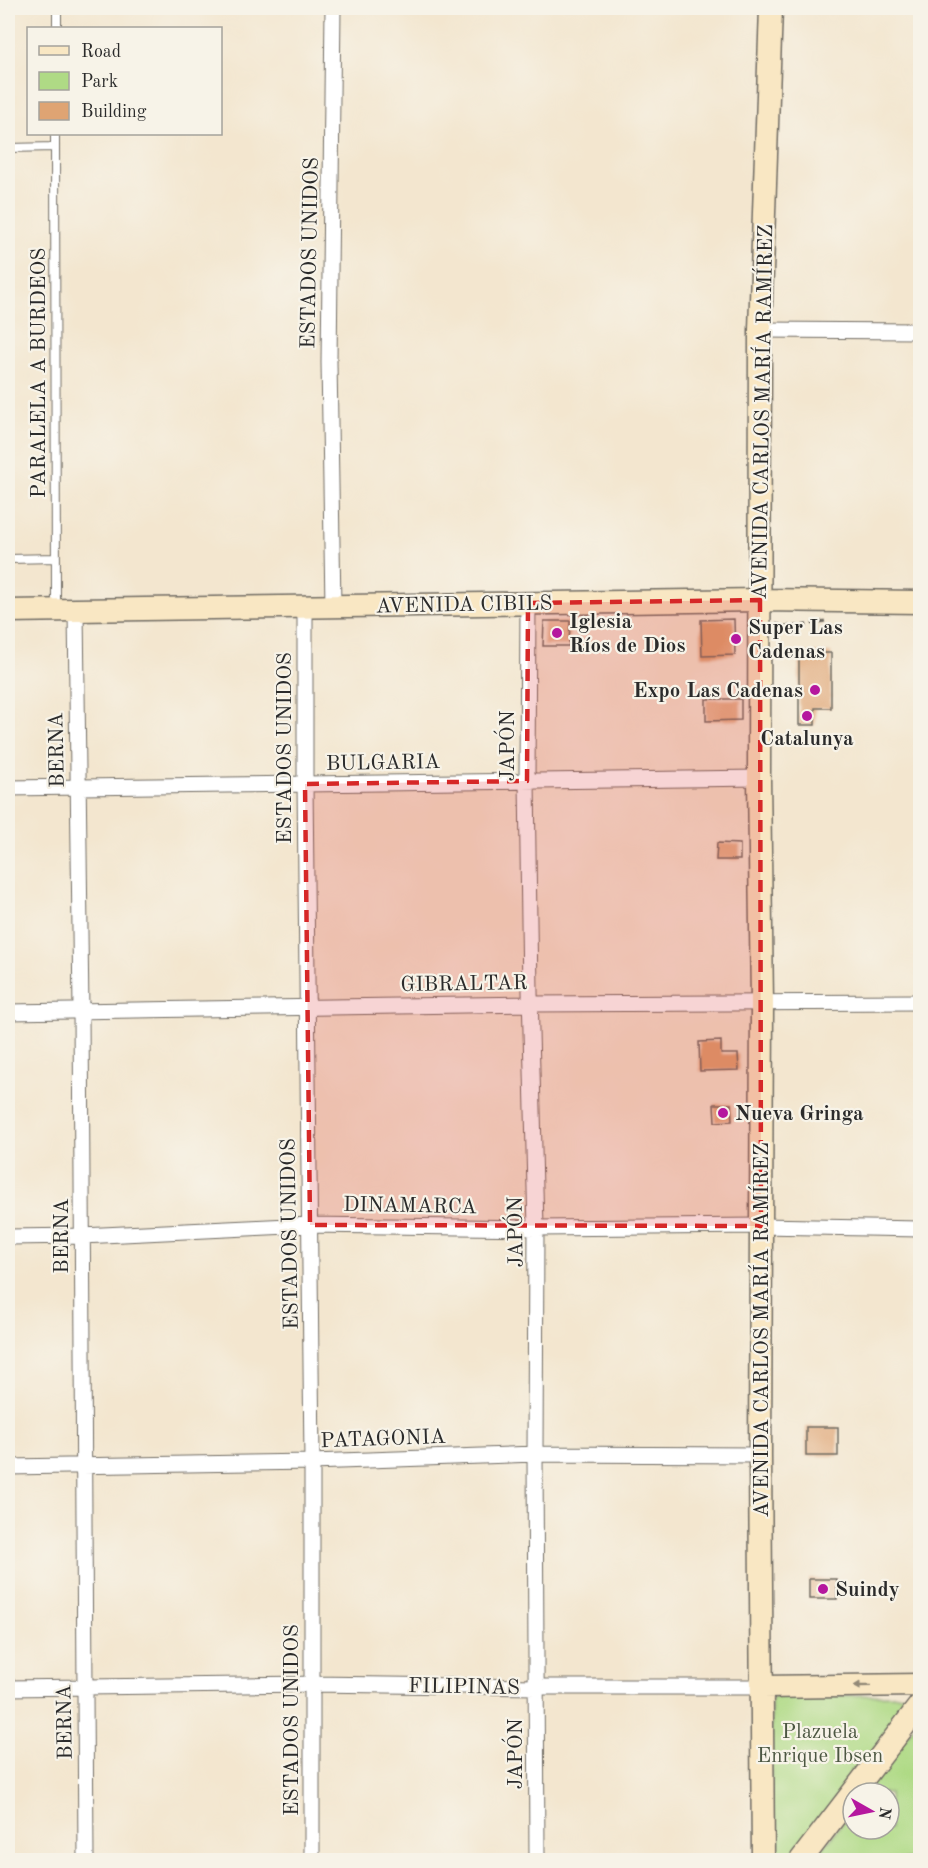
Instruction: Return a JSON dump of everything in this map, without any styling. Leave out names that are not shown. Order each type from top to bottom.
[{"type":"street","name":"ESTADOS UNIDOS","points":[[333,8],[328,362],[333,606]]},
{"type":"street","name":"AVENIDA CARLOS MARÍA RAMÍREZ","points":[[763,1860],[760,1455],[762,1003],[759,778],[760,330],[771,8]]},
{"type":"street","points":[[760,330],[921,331]]},
{"type":"street","name":"AVENIDA CIBILS","points":[[8,612],[760,600],[921,602]]},
{"type":"street","name":"JAPÓN","points":[[528,603],[530,1004],[536,1228],[537,1860]]},
{"type":"street","name":"ESTADOS UNIDOS","points":[[305,607],[312,1462],[312,1860]]},
{"type":"street","name":"BERNA","points":[[66,612],[78,788],[86,1860]]},
{"type":"street","name":"BULGARIA","points":[[8,788],[759,778]]},
{"type":"street","name":"GIBRALTAR","points":[[8,1012],[308,1006],[921,1002]]},
{"type":"street","name":"DINAMARCA","points":[[8,1237],[82,1236],[310,1225],[536,1228],[761,1226],[921,1229]]},
{"type":"street","name":"PATAGONIA","points":[[8,1467],[312,1462],[535,1454],[760,1455]]},
{"type":"street","name":"FILIPINAS","points":[[8,1688],[312,1684],[536,1688],[921,1685]]},
{"type":"street","points":[[801,1860],[921,1705]]},
{"type":"lane","points":[[57,8],[57,27]]},
{"type":"lane","name":"PARALELA A BURDEOS","points":[[55,135],[56,558],[66,612]]},
{"type":"lane","points":[[8,148],[55,147]]},
{"type":"lane","points":[[8,559],[56,558]]},
{"type":"highlighted area","points":[[760,600],[761,1226],[310,1225],[305,784],[527,781],[528,603]]},
{"type":"green space","name":"Plazuela Enrique Ibsen","points":[[905,1695],[910,1702],[850,1781],[841,1781],[841,1794],[791,1860],[771,1860],[771,1700],[774,1696]]},
{"type":"green space","points":[[920,1718],[920,1860],[814,1860],[841,1824],[841,1841],[901,1841],[901,1781],[873,1781]]},
{"type":"building","points":[[734,619],[735,655],[702,656],[701,620]]},
{"type":"building","name":"Iglesia Ríos de Dios","points":[[544,621],[570,621],[569,646],[543,646]]},
{"type":"building","points":[[799,653],[831,653],[831,708],[815,708],[815,725],[799,725]]},
{"type":"building","points":[[706,699],[741,699],[741,720],[706,721]]},
{"type":"building","points":[[717,843],[740,844],[740,860],[716,860]]},
{"type":"building","points":[[721,1041],[721,1054],[738,1054],[739,1070],[700,1071],[699,1042]]},
{"type":"building","name":"Nueva Gringa","points":[[714,1104],[731,1104],[732,1121],[715,1122]]},
{"type":"building","points":[[806,1427],[838,1427],[838,1456],[806,1456]]},
{"type":"building","name":"Suindy","points":[[809,1579],[837,1579],[837,1599],[809,1599]]},
{"type":"place","name":"Iglesia Ríos de Dios","points":[[557,633]]},
{"type":"place","name":"Super Las Cadenas","points":[[736,639]]},
{"type":"place","name":"Expo Las Cadenas","points":[[815,690]]},
{"type":"place","name":"Catalunya","points":[[807,716]]},
{"type":"place","name":"Nueva Gringa","points":[[723,1113]]},
{"type":"place","name":"Suindy","points":[[823,1589]]}]
